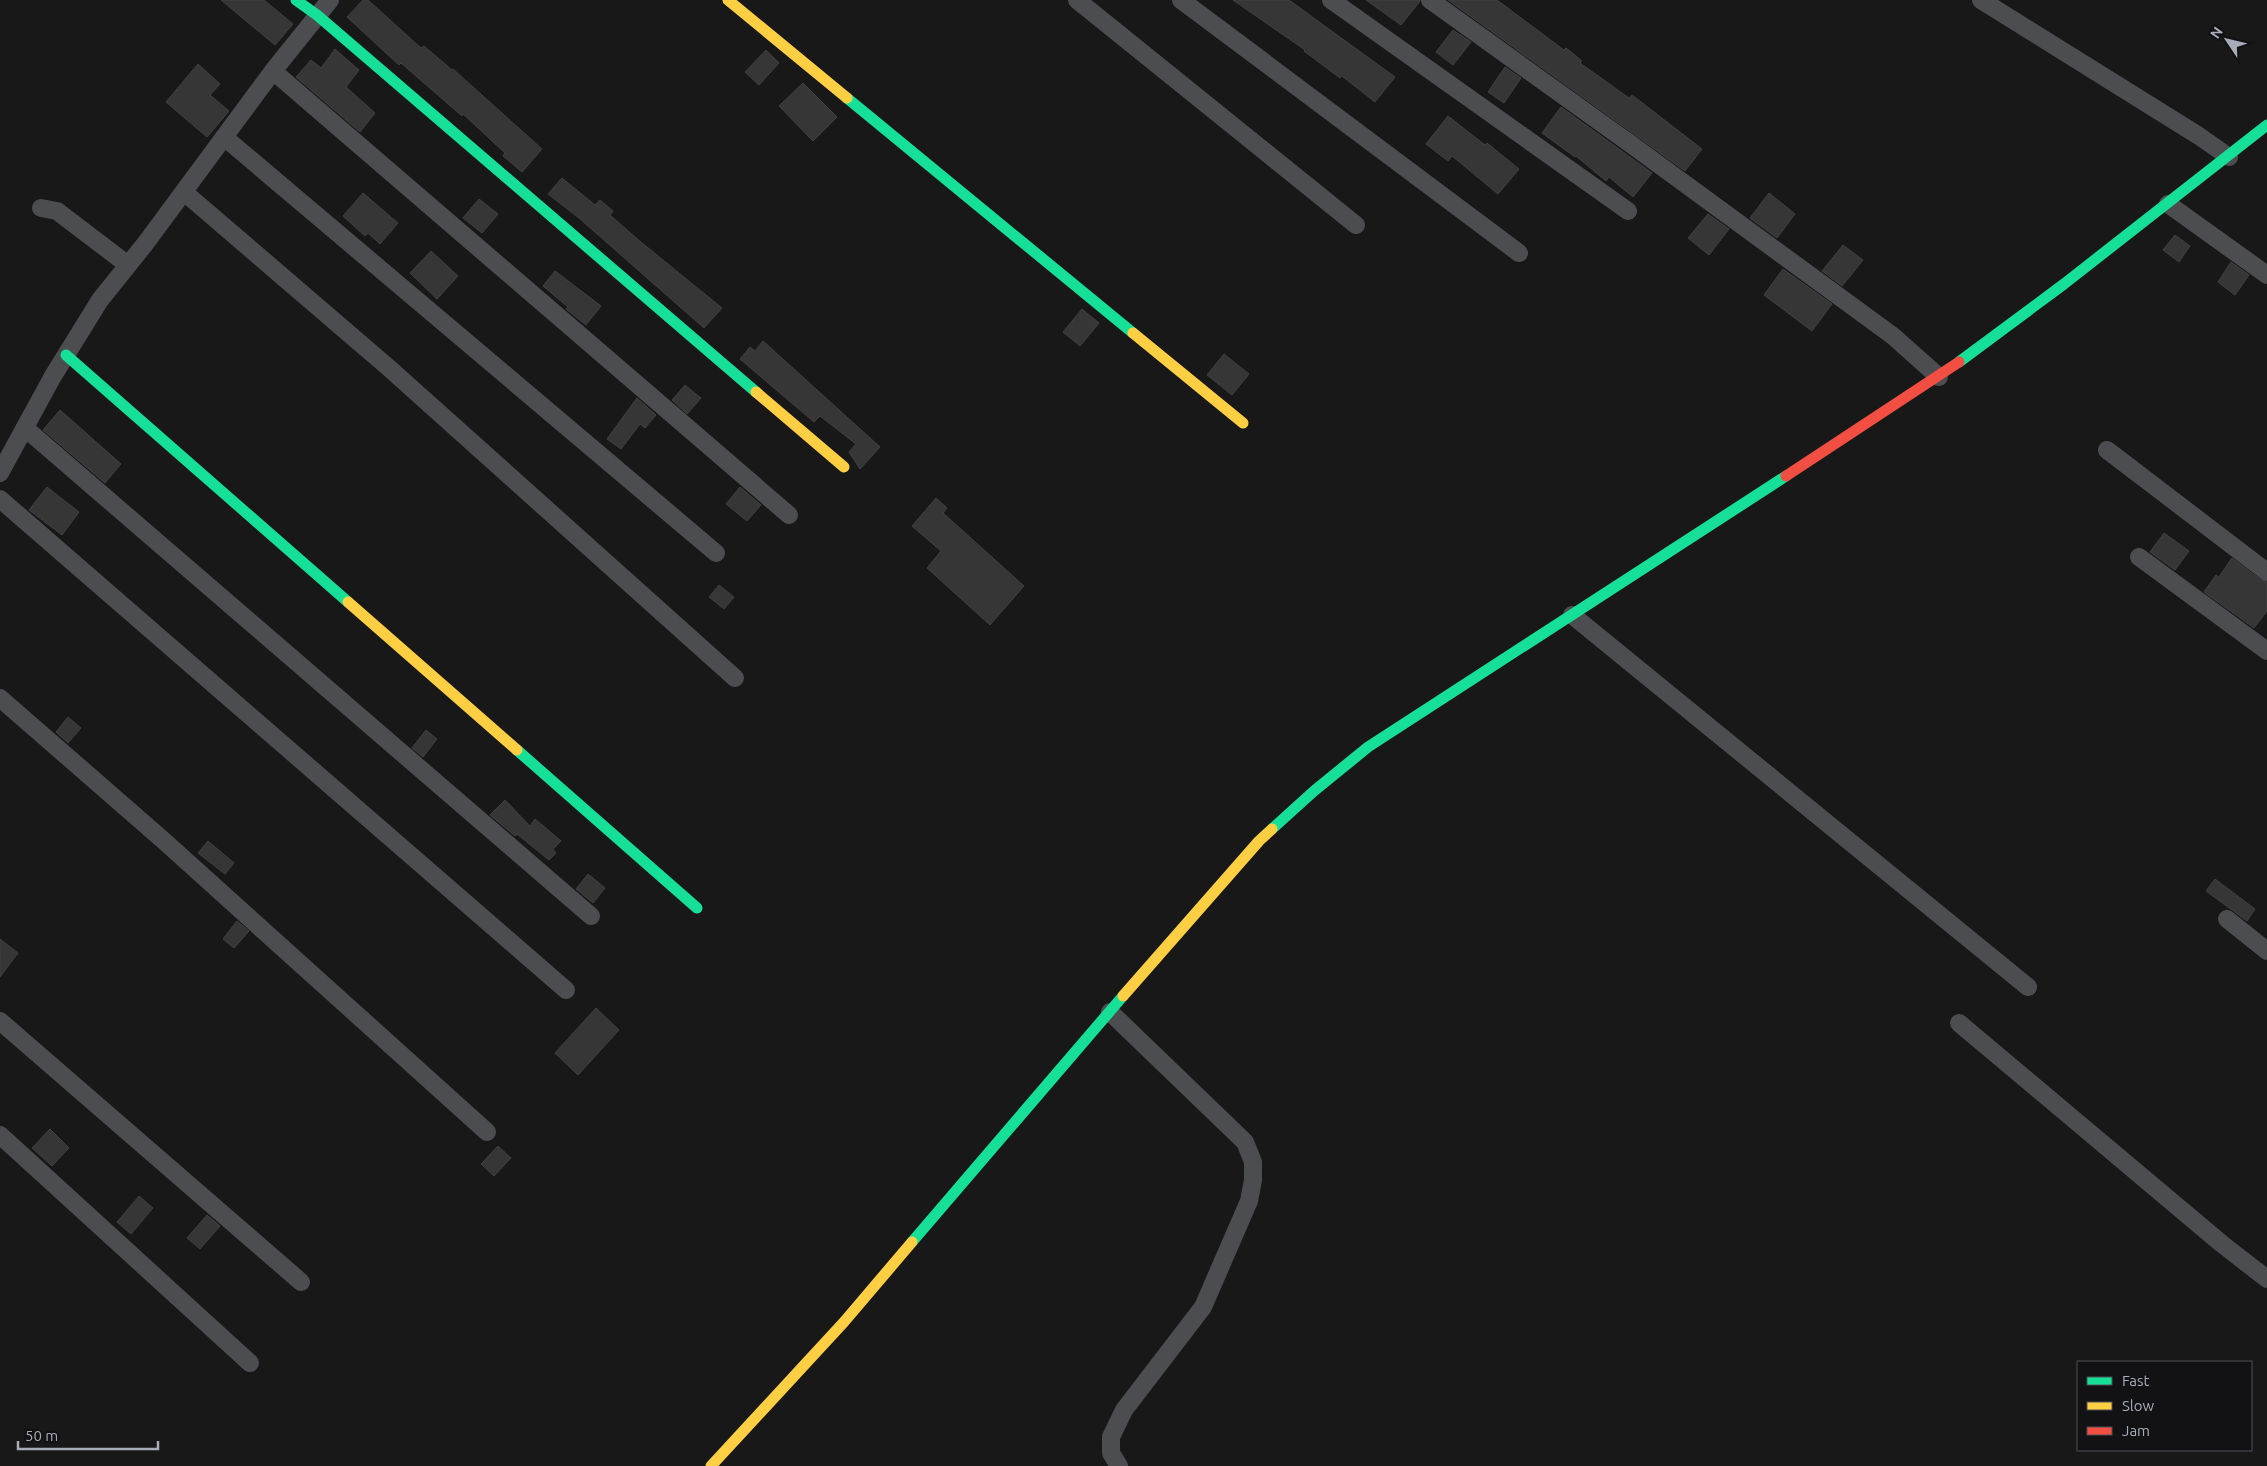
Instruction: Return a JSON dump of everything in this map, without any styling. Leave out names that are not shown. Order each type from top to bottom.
[{"type":"street","points":[[296,0],[317,15],[844,467]]},
{"type":"street","points":[[0,473],[66,355],[100,300],[330,0]]},
{"type":"street","points":[[728,0],[1243,423]]},
{"type":"street","points":[[1077,0],[1356,225]]},
{"type":"street","points":[[1181,0],[1519,253]]},
{"type":"street","points":[[1331,0],[1628,211]]},
{"type":"street","points":[[1430,0],[1632,145],[1908,348],[1939,377]]},
{"type":"street","points":[[1981,0],[2224,153]]},
{"type":"street","points":[[273,72],[789,515]]},
{"type":"street","points":[[711,1466],[844,1322],[1259,841],[1314,791],[1368,747],[1939,377],[2168,204],[2224,153],[2267,125]]},
{"type":"street","points":[[224,137],[716,553]]},
{"type":"street","points":[[184,192],[389,368],[735,678]]},
{"type":"street","points":[[2168,204],[2267,275]]},
{"type":"street","points":[[41,208],[57,211],[128,265]]},
{"type":"street","points":[[66,355],[697,908]]},
{"type":"street","points":[[24,428],[591,916]]},
{"type":"street","points":[[2107,450],[2267,572]]},
{"type":"street","points":[[0,500],[566,990]]},
{"type":"street","points":[[2139,557],[2267,651]]},
{"type":"street","points":[[1572,615],[2028,987]]},
{"type":"street","points":[[0,698],[163,840],[487,1132]]},
{"type":"street","points":[[2228,919],[2267,950]]},
{"type":"street","points":[[1110,1012],[1245,1142],[1253,1162],[1253,1180],[1249,1201],[1203,1307],[1124,1410],[1111,1437],[1111,1453],[1120,1466]]},
{"type":"street","points":[[0,1021],[302,1282]]},
{"type":"street","points":[[1959,1023],[2214,1238],[2267,1279]]},
{"type":"street","points":[[0,1134],[250,1363]]},
{"type":"building","points":[[221,0],[264,0],[293,24],[275,45]]},
{"type":"building","points":[[363,0],[368,0],[421,48],[424,46],[453,69],[542,149],[522,172],[503,156],[505,153],[463,114],[462,116],[401,63],[399,65],[347,17]]},
{"type":"building","points":[[1233,0],[1289,0],[1395,77],[1375,102],[1342,76],[1340,78],[1305,50]]},
{"type":"building","points":[[1366,0],[1420,0],[1420,1],[1401,25]]},
{"type":"building","points":[[1448,0],[1497,0],[1564,50],[1566,48],[1582,61],[1580,63],[1629,98],[1632,95],[1702,149],[1685,171]]},
{"type":"building","points":[[1453,30],[1471,42],[1453,65],[1436,52]]},
{"type":"building","points":[[335,49],[359,70],[346,87],[375,113],[360,132],[296,77],[311,60],[321,68]]},
{"type":"building","points":[[766,50],[779,63],[759,85],[745,72]]},
{"type":"building","points":[[198,64],[220,84],[210,95],[229,111],[207,137],[166,102]]},
{"type":"building","points":[[1505,67],[1521,78],[1504,103],[1488,92]]},
{"type":"building","points":[[803,83],[837,117],[813,141],[779,106]]},
{"type":"building","points":[[1561,107],[1652,173],[1633,197],[1609,177],[1606,181],[1576,156],[1542,133]]},
{"type":"building","points":[[1448,116],[1485,145],[1487,143],[1519,169],[1498,194],[1452,156],[1448,161],[1426,144]]},
{"type":"building","points":[[562,178],[595,205],[600,200],[613,211],[610,215],[722,308],[704,328],[579,218],[548,194]]},
{"type":"building","points":[[363,193],[398,223],[380,244],[368,233],[365,236],[343,216]]},
{"type":"building","points":[[1769,193],[1795,214],[1777,238],[1750,218]]},
{"type":"building","points":[[479,199],[498,214],[482,233],[463,218]]},
{"type":"building","points":[[1708,214],[1729,229],[1709,255],[1688,238]]},
{"type":"building","points":[[2175,235],[2190,246],[2179,262],[2163,250]]},
{"type":"building","points":[[1843,245],[1863,260],[1842,286],[1822,271]]},
{"type":"building","points":[[431,251],[458,276],[437,299],[410,273]]},
{"type":"building","points":[[2231,262],[2249,275],[2235,295],[2218,282]]},
{"type":"building","points":[[1783,269],[1832,304],[1812,331],[1764,295]]},
{"type":"building","points":[[555,271],[601,306],[586,325],[566,309],[568,307],[543,286]]},
{"type":"building","points":[[1082,309],[1099,323],[1080,346],[1063,332]]},
{"type":"building","points":[[763,341],[880,447],[860,469],[849,452],[856,444],[820,416],[814,422],[740,359],[750,347],[755,351]]},
{"type":"building","points":[[1224,354],[1249,374],[1232,395],[1207,375]]},
{"type":"building","points":[[685,385],[701,398],[687,414],[672,400]]},
{"type":"building","points":[[637,398],[656,415],[645,428],[640,424],[621,449],[607,439]]},
{"type":"building","points":[[60,410],[121,464],[105,483],[43,430]]},
{"type":"building","points":[[47,487],[79,512],[62,535],[29,510]]},
{"type":"building","points":[[740,487],[761,505],[747,521],[726,504]]},
{"type":"building","points":[[936,498],[947,508],[943,513],[1024,586],[990,625],[927,568],[941,551],[912,526]]},
{"type":"building","points":[[2164,533],[2189,551],[2175,570],[2150,552]]},
{"type":"building","points":[[2232,558],[2261,580],[2267,582],[2267,611],[2254,628],[2204,592],[2216,575],[2219,577]]},
{"type":"building","points":[[719,585],[734,597],[724,609],[709,597]]},
{"type":"building","points":[[68,717],[81,728],[68,743],[56,732]]},
{"type":"building","points":[[426,730],[437,739],[423,757],[412,748]]},
{"type":"building","points":[[505,800],[530,826],[535,819],[561,841],[553,849],[556,853],[549,860],[517,834],[515,836],[490,815]]},
{"type":"building","points":[[208,841],[234,863],[225,874],[198,853]]},
{"type":"building","points":[[588,874],[605,888],[593,903],[576,889]]},
{"type":"building","points":[[2215,879],[2255,909],[2247,921],[2206,891]]},
{"type":"building","points":[[237,921],[249,931],[234,948],[223,939]]},
{"type":"building","points":[[0,939],[18,953],[0,977]]},
{"type":"building","points":[[596,1008],[619,1030],[578,1075],[555,1053]]},
{"type":"building","points":[[50,1129],[69,1148],[52,1166],[32,1148]]},
{"type":"building","points":[[498,1146],[511,1158],[494,1176],[481,1164]]},
{"type":"building","points":[[139,1196],[153,1208],[131,1234],[117,1222]]},
{"type":"building","points":[[207,1215],[220,1226],[200,1249],[187,1238]]},
{"type":"traffic: fast","points":[[296,0],[317,15],[756,392]]},
{"type":"traffic: fast","points":[[847,98],[1133,333]]},
{"type":"traffic: fast","points":[[1959,362],[2064,284],[2267,125]]},
{"type":"traffic: fast","points":[[66,355],[348,602]]},
{"type":"traffic: fast","points":[[1272,829],[1314,791],[1368,747],[1786,476]]},
{"type":"traffic: fast","points":[[517,750],[697,908]]},
{"type":"traffic: fast","points":[[912,1242],[1123,996]]},
{"type":"traffic: slow","points":[[728,0],[847,98]]},
{"type":"traffic: slow","points":[[1133,333],[1243,423]]},
{"type":"traffic: slow","points":[[756,392],[844,467]]},
{"type":"traffic: slow","points":[[348,602],[517,750]]},
{"type":"traffic: slow","points":[[1123,996],[1259,841],[1272,829]]},
{"type":"traffic: slow","points":[[711,1466],[844,1322],[912,1242]]},
{"type":"traffic: jam","points":[[1786,476],[1959,362]]}]
